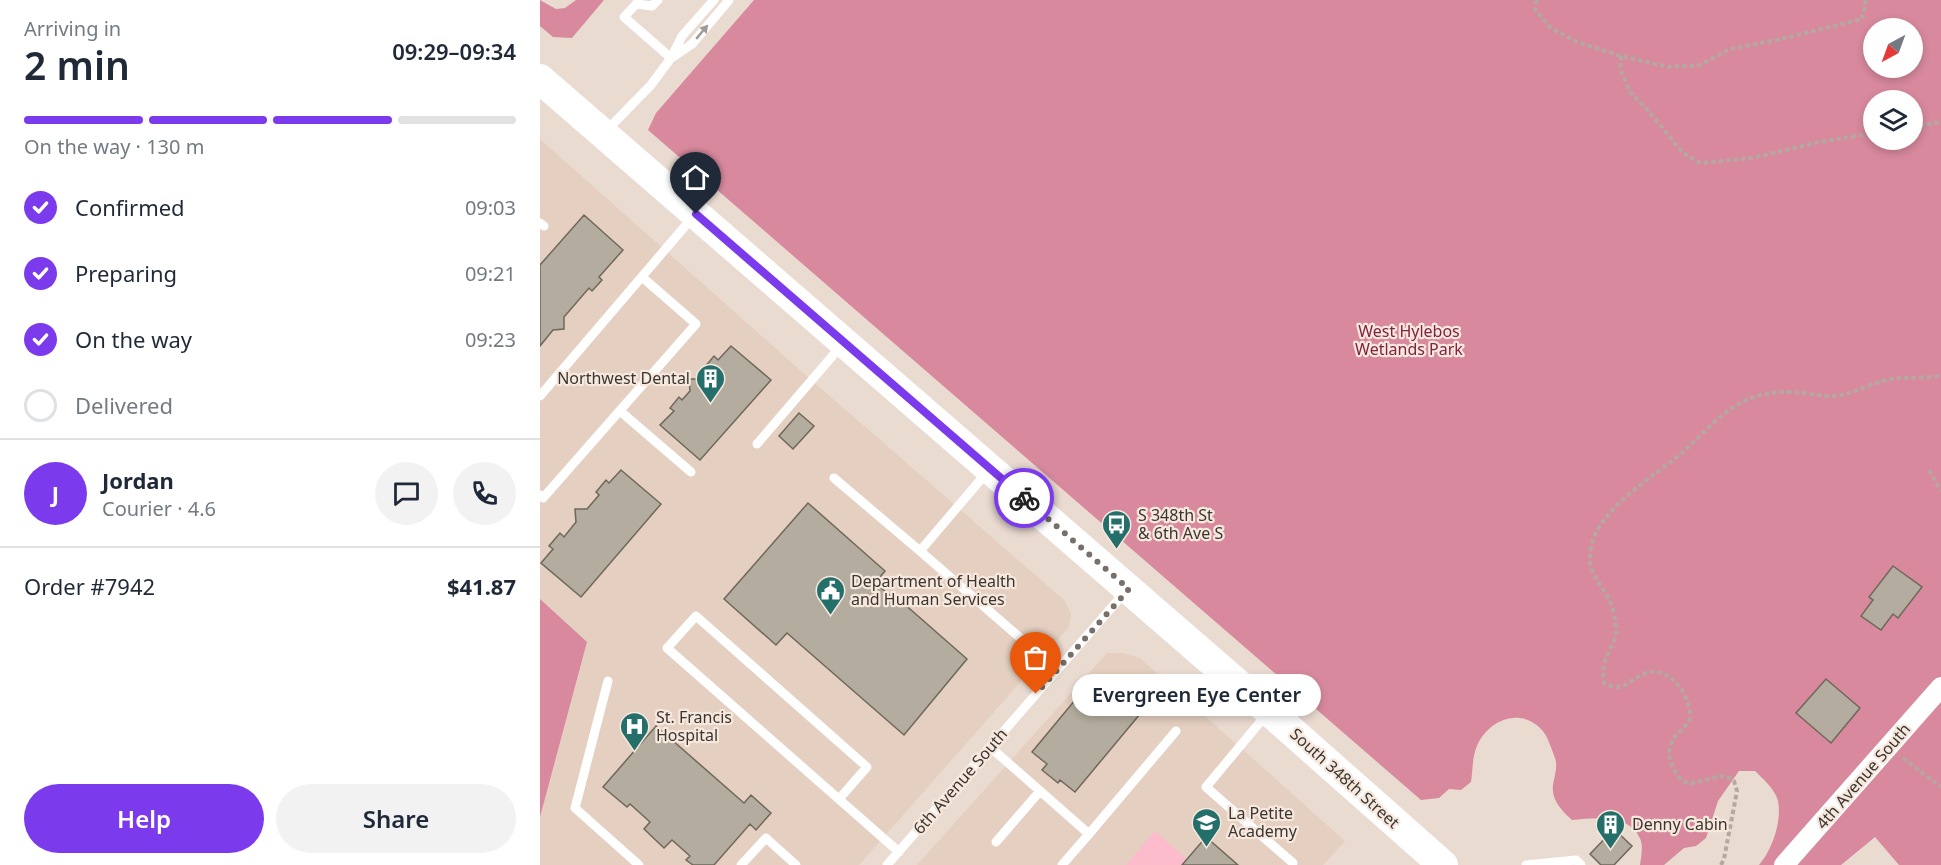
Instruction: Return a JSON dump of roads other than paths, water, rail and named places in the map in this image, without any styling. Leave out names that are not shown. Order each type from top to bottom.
[{"type":"main road","name":"South 348th Street","points":[[540,79],[1129,589],[1443,865]]},
{"type":"street","name":"4th Avenue South","points":[[1784,865],[1941,687]]},
{"type":"lane","points":[[658,0],[652,6],[638,2],[624,17],[670,58]]},
{"type":"lane","points":[[603,134],[651,85],[682,36],[714,0]]},
{"type":"lane","points":[[670,58],[692,44],[729,0]]},
{"type":"lane","points":[[540,396],[696,214]]},
{"type":"lane","points":[[540,495],[543,498],[696,324],[642,277]]},
{"type":"lane","points":[[757,444],[844,343]]},
{"type":"lane","points":[[620,411],[691,472]]},
{"type":"lane","points":[[920,551],[990,469]]},
{"type":"lane","points":[[834,478],[1025,642]]},
{"type":"lane","name":"6th Avenue South","points":[[887,865],[1129,589]]},
{"type":"lane","points":[[839,799],[867,767],[696,616],[667,648],[899,852]]},
{"type":"lane","points":[[608,681],[575,808],[639,865]]},
{"type":"lane","points":[[1269,711],[1206,787],[1293,863]]},
{"type":"lane","points":[[1062,865],[1176,731]]},
{"type":"lane","points":[[990,747],[1089,834]]},
{"type":"lane","points":[[996,842],[1040,790]]},
{"type":"lane","points":[[741,865],[766,838],[796,865]]},
{"type":"lane","points":[[1526,865],[1576,860],[1581,865]]},
{"type":"place","name":"Northwest Dental","points":[[711,404]]},
{"type":"place","name":"S 348th St & 6th Ave S","points":[[1117,550]]},
{"type":"place","name":"Department of Health and Human Services","points":[[830,616]]},
{"type":"place","name":"Evergreen Eye Center","points":[[1036,694]]},
{"type":"place","name":"St. Francis Hospital","points":[[635,752]]},
{"type":"place","name":"La Petite Academy","points":[[1207,848]]},
{"type":"place","name":"Denny Cabin","points":[[1611,850]]},
{"type":"park label","name":"West Hylebos Wetlands Park","points":[[1409,340]]}]
